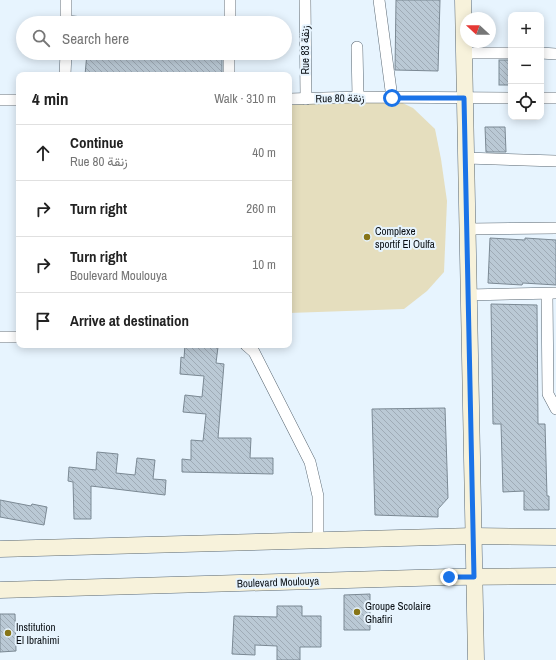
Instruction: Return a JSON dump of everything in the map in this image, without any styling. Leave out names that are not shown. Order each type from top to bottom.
[{"type":"street","points":[[66,0],[66,16]]},
{"type":"street","points":[[230,0],[230,16]]},
{"type":"street","name":"Rue 83 زنقة","points":[[305,0],[306,99]]},
{"type":"street","points":[[379,0],[392,98]]},
{"type":"street","points":[[462,0],[476,660]]},
{"type":"street","points":[[357,48],[358,97]]},
{"type":"street","points":[[464,53],[508,53]]},
{"type":"street","points":[[544,53],[556,54]]},
{"type":"street","points":[[65,72],[66,60]]},
{"type":"street","points":[[229,60],[229,72]]},
{"type":"street","name":"Rue 80 زنقة","points":[[292,99],[358,97],[508,98]]},
{"type":"street","points":[[544,98],[556,98]]},
{"type":"street","points":[[0,100],[16,100]]},
{"type":"street","points":[[466,158],[556,161]]},
{"type":"street","points":[[467,229],[556,228]]},
{"type":"street","points":[[468,295],[552,294],[548,394],[555,404]]},
{"type":"street","points":[[0,336],[16,337]]},
{"type":"street","points":[[249,348],[254,352],[310,462],[318,496],[318,540]]},
{"type":"street","points":[[0,549],[474,536],[556,537]]},
{"type":"street","name":"Boulevard Moulouya","points":[[0,590],[556,576]]},
{"type":"shaded area","name":"Complexe sportif El Oulfa","points":[[392,98],[413,108],[435,129],[447,201],[444,272],[427,291],[404,309],[292,313],[292,101]]},
{"type":"building","points":[[396,0],[440,0],[438,71],[395,70]]},
{"type":"building","points":[[86,60],[222,60],[222,72],[85,72]]},
{"type":"building","points":[[499,60],[508,60],[508,85],[499,85]]},
{"type":"building","points":[[485,127],[505,127],[506,152],[486,152]]},
{"type":"building","points":[[490,238],[556,240],[556,285],[488,283]]},
{"type":"building","points":[[491,304],[537,305],[538,424],[545,424],[547,496],[549,496],[549,510],[524,510],[524,491],[503,492],[501,424],[493,424]]},
{"type":"building","points":[[185,348],[218,348],[216,363],[224,364],[218,438],[251,438],[250,458],[273,458],[273,474],[182,472],[182,459],[191,460],[191,440],[203,441],[206,414],[183,412],[185,395],[202,397],[204,376],[180,374],[181,357],[184,358]]},
{"type":"building","points":[[445,408],[448,498],[438,509],[438,517],[375,515],[372,409]]},
{"type":"building","points":[[97,452],[118,454],[116,473],[135,475],[137,458],[155,460],[153,479],[166,480],[165,495],[91,486],[91,519],[74,519],[73,482],[68,481],[69,467],[96,470]]},
{"type":"building","points":[[0,500],[31,506],[32,504],[47,507],[44,525],[0,517]]},
{"type":"building","name":"Groupe Scolaire Ghafiri","points":[[370,594],[370,630],[344,630],[344,595]]},
{"type":"building","points":[[277,606],[302,606],[302,616],[321,616],[321,647],[300,647],[300,660],[277,660],[277,646],[255,645],[255,655],[232,654],[234,616],[277,617]]},
{"type":"building","name":"Institution El Ibrahimi","points":[[0,614],[15,614],[16,651],[0,652]]},
{"type":"place","name":"Complexe sportif El Oulfa","points":[[367,237]]},
{"type":"place","name":"Groupe Scolaire Ghafiri","points":[[357,612]]},
{"type":"place","name":"Institution El Ibrahimi","points":[[8,633]]},
{"type":"route","points":[[392,98],[464,98],[474,577],[449,577]]}]
